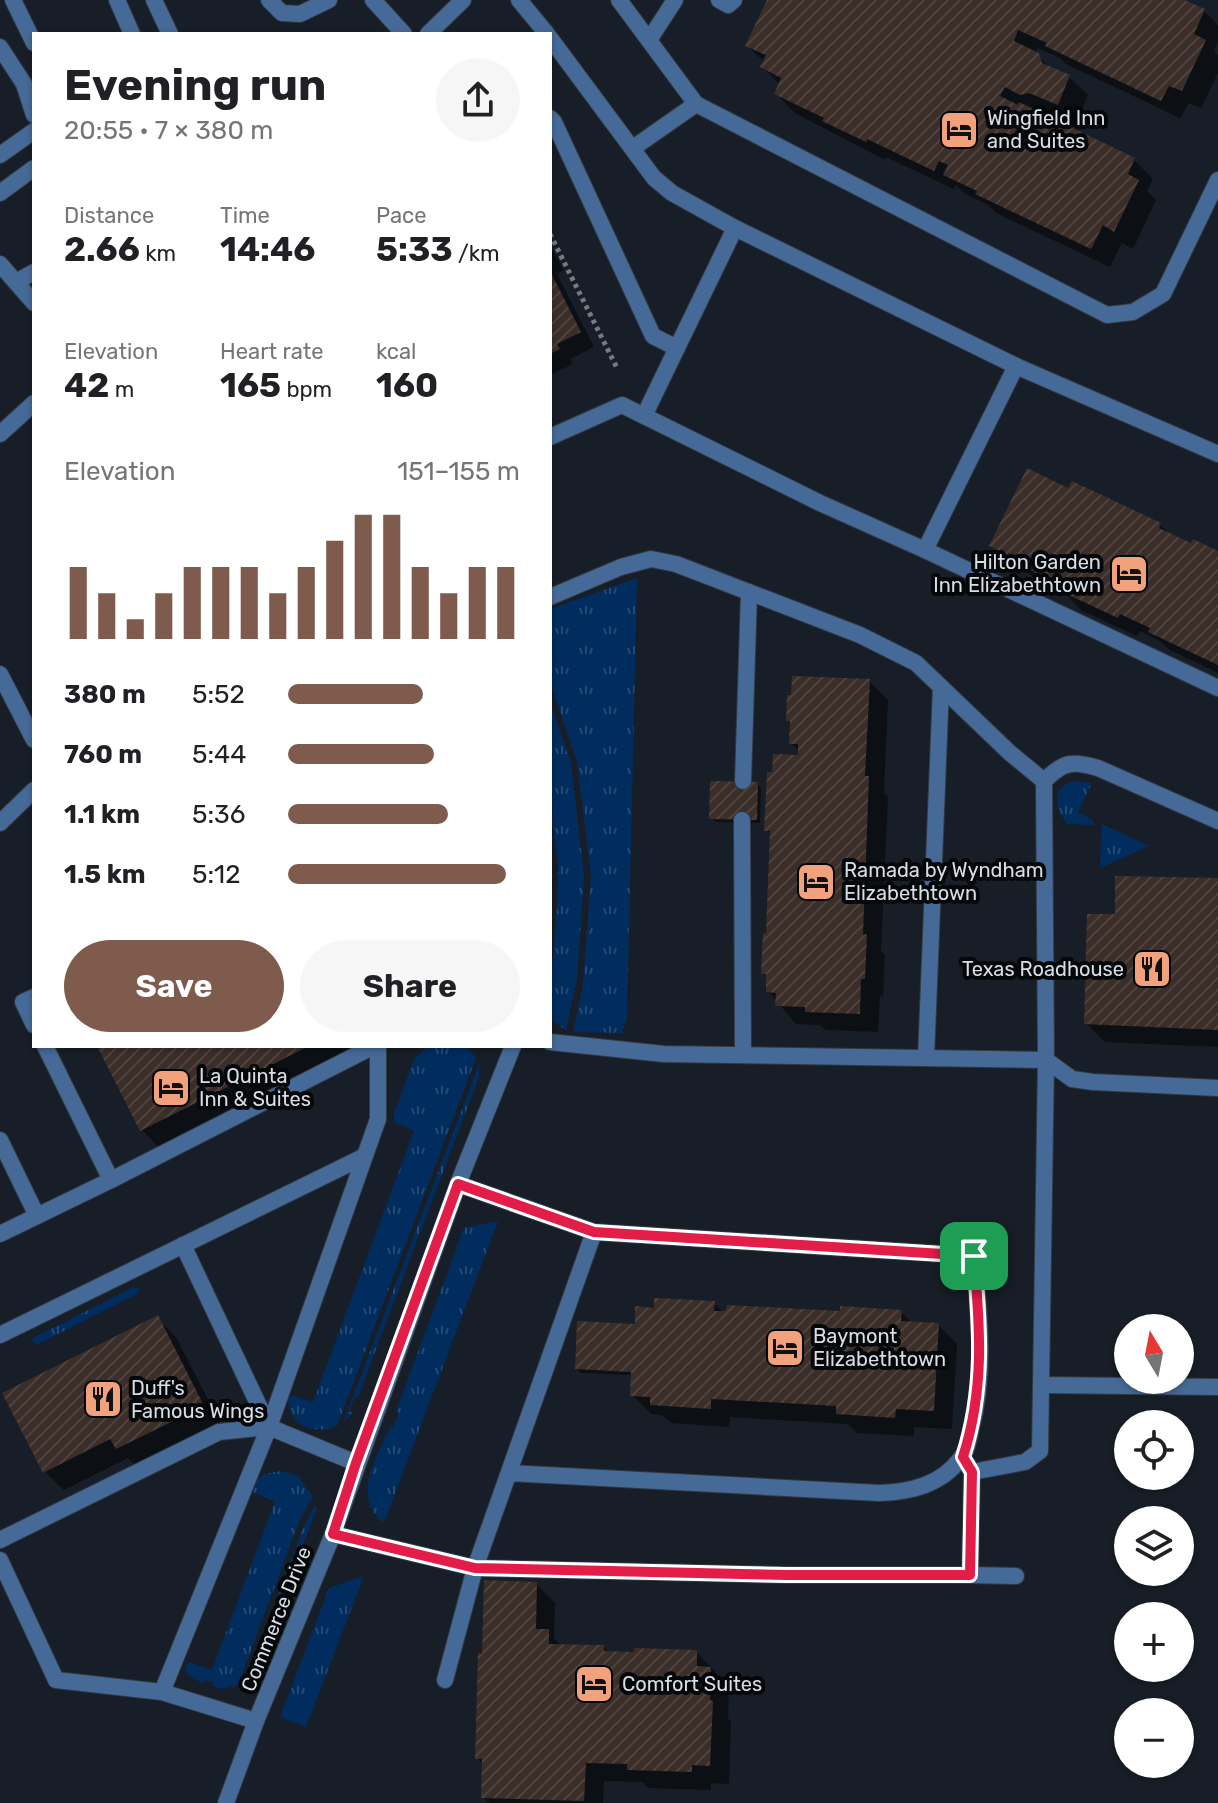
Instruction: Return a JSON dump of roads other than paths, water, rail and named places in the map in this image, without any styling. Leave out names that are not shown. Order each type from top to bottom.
[{"type":"street","points":[[13,0],[32,39]]},
{"type":"street","points":[[117,0],[131,32]]},
{"type":"street","points":[[154,0],[169,32]]},
{"type":"street","points":[[269,0],[282,13],[300,14],[329,0]]},
{"type":"street","points":[[373,0],[402,32]]},
{"type":"street","points":[[430,32],[463,0]]},
{"type":"street","points":[[519,0],[543,32]]},
{"type":"street","points":[[619,0],[696,104],[1107,315],[1133,312],[1163,294],[1218,180]]},
{"type":"street","points":[[649,40],[675,0]]},
{"type":"street","points":[[719,0],[728,5],[734,0]]},
{"type":"street","points":[[552,44],[654,178],[672,193],[735,228],[1016,366],[1218,454]]},
{"type":"street","points":[[0,47],[24,84],[32,109]]},
{"type":"street","points":[[633,148],[696,104]]},
{"type":"street","points":[[552,120],[653,336],[677,348]]},
{"type":"street","points":[[0,155],[32,132]]},
{"type":"street","points":[[0,193],[32,169]]},
{"type":"street","points":[[644,416],[735,228]]},
{"type":"street","points":[[0,264],[32,301]]},
{"type":"street","points":[[16,282],[32,273]]},
{"type":"street","points":[[925,550],[1016,366]]},
{"type":"street","points":[[0,434],[32,405]]},
{"type":"street","points":[[552,436],[622,405],[820,503],[1218,688]]},
{"type":"street","points":[[552,596],[621,567],[651,559],[676,564],[860,635],[916,663],[1010,753],[1044,781]]},
{"type":"street","points":[[743,781],[749,592]]},
{"type":"street","points":[[0,674],[32,736]]},
{"type":"street","points":[[926,1058],[941,687]]},
{"type":"street","points":[[1044,781],[1065,764],[1078,762],[1218,821]]},
{"type":"street","points":[[509,1473],[908,1492],[968,1464],[1025,1462],[1040,1451],[1046,1060],[1044,781]]},
{"type":"street","points":[[0,823],[32,792]]},
{"type":"street","points":[[742,820],[743,1055]]},
{"type":"street","points":[[32,998],[23,1002],[32,1021]]},
{"type":"street","points":[[552,1042],[664,1054],[1046,1060],[1072,1079],[1218,1088]]},
{"type":"street","points":[[46,1048],[111,1180]]},
{"type":"street","points":[[0,1234],[372,1048]]},
{"type":"street","points":[[162,1692],[269,1427],[378,1119],[376,1048]]},
{"type":"street","name":"Commerce Drive","points":[[226,1803],[256,1721],[333,1534],[458,1184],[512,1048]]},
{"type":"street","points":[[0,1140],[37,1216]]},
{"type":"street","points":[[0,1335],[363,1157]]},
{"type":"street","points":[[458,1184],[594,1232],[974,1256],[981,1341],[977,1407],[968,1464],[970,1575]]},
{"type":"street","points":[[445,1680],[475,1568],[594,1232]]},
{"type":"street","points":[[183,1245],[269,1427]]},
{"type":"street","points":[[1041,1385],[1218,1387]]},
{"type":"street","points":[[0,1540],[219,1432],[269,1427],[356,1463]]},
{"type":"street","points":[[333,1534],[475,1568],[1016,1576]]},
{"type":"street","points":[[0,1560],[56,1680],[162,1692],[256,1721]]},
{"type":"place","name":"Wingfield Inn and Suites","points":[[959,130]]},
{"type":"place","name":"Hilton Garden Inn Elizabethtown","points":[[1129,574]]},
{"type":"place","name":"Ramada by Wyndham Elizabethtown","points":[[816,882]]},
{"type":"place","name":"Texas Roadhouse","points":[[1152,969]]},
{"type":"place","name":"La Quinta Inn & Suites","points":[[171,1088]]},
{"type":"place","name":"Baymont Elizabethtown","points":[[785,1348]]},
{"type":"place","name":"Duff's Famous Wings","points":[[103,1399]]},
{"type":"place","name":"Comfort Suites","points":[[594,1684]]}]
